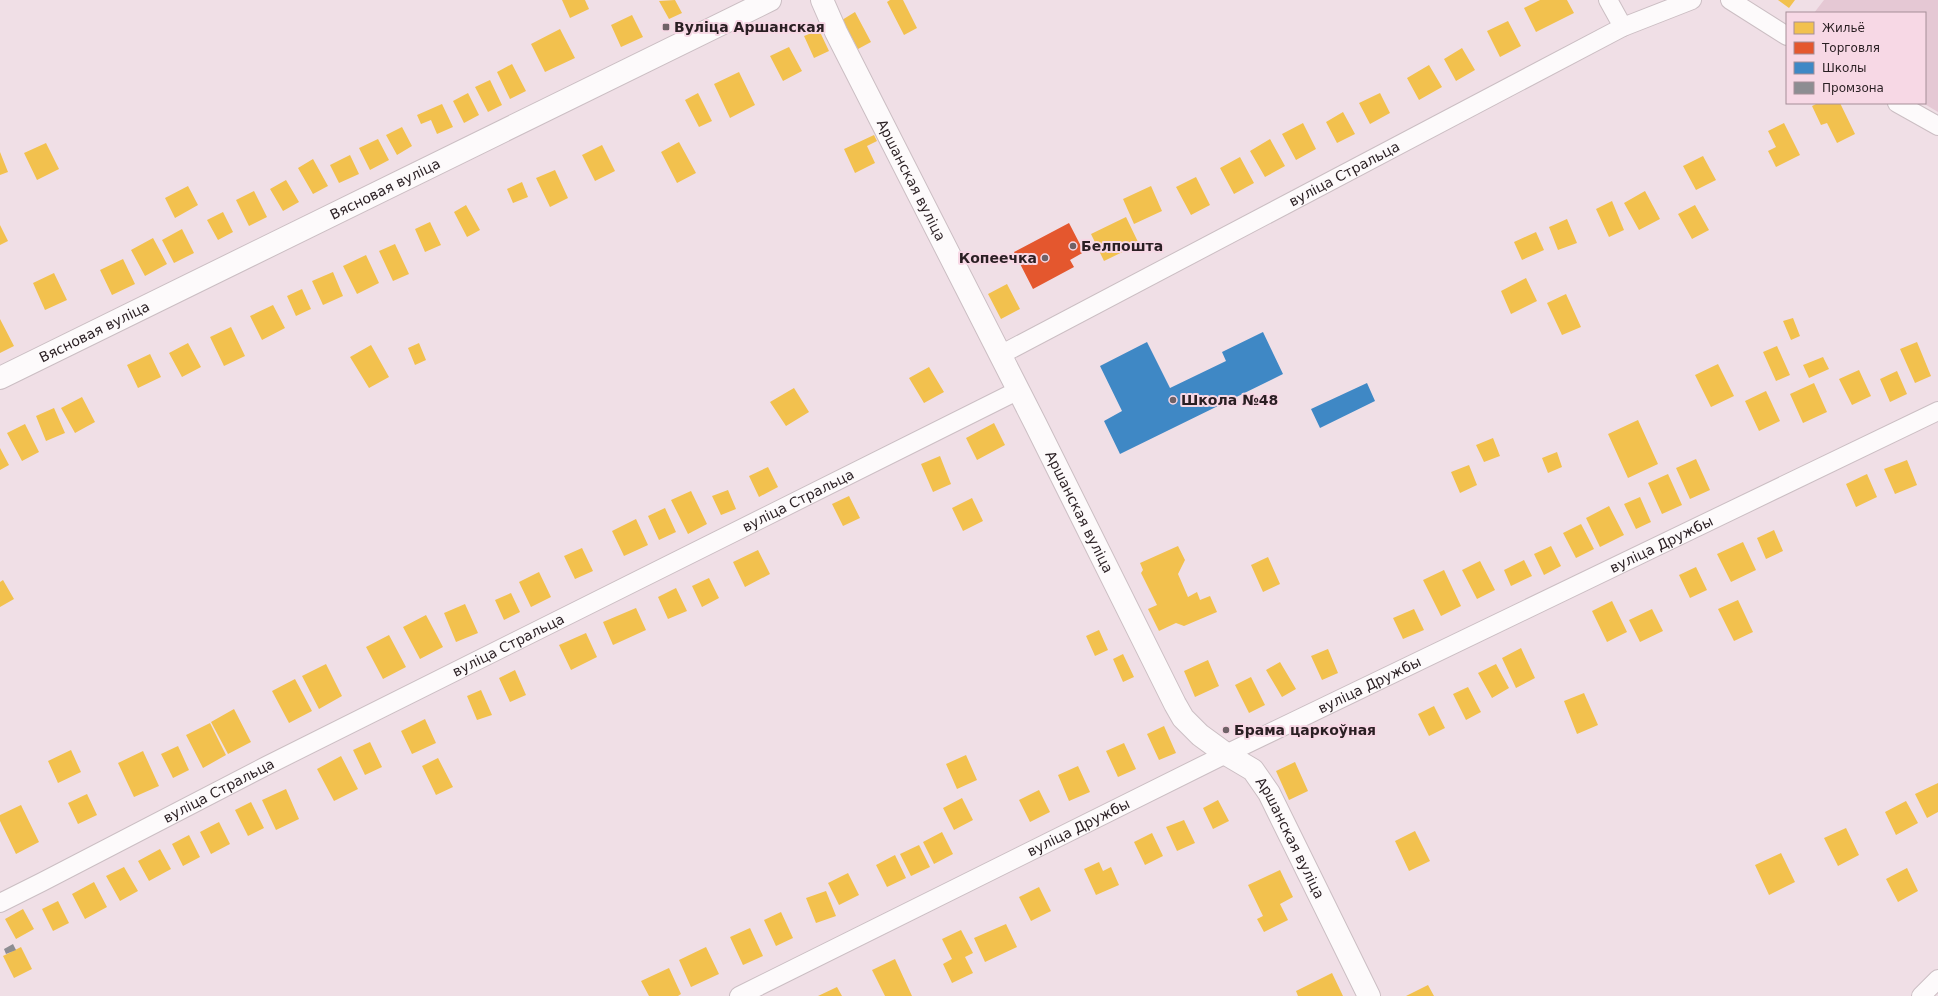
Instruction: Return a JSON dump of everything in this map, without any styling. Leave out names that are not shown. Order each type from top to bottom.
[{"type":"street","name":"Вясновая вуліца","points":[[0,378],[39,357],[770,0]]},
{"type":"street","name":"Аршанская вуліца","points":[[822,0],[836,32],[1019,390],[1181,714],[1200,735],[1226,754],[1253,770],[1268,793],[1369,996]]},
{"type":"street","points":[[1608,0],[1623,27]]},
{"type":"street","name":"вуліца Стральца","points":[[1000,354],[1623,27],[1692,0]]},
{"type":"street","points":[[1730,0],[1786,35]]},
{"type":"street","points":[[1899,104],[1938,126]]},
{"type":"street","name":"вуліца Стральца","points":[[0,902],[42,882],[266,766],[1019,390]]},
{"type":"street","name":"вуліца Дружбы","points":[[739,996],[1226,754],[1938,411]]},
{"type":"street","points":[[1921,996],[1938,979]]},
{"type":"shaded area","points":[[1824,0],[1938,0],[1938,112],[1925,104],[1926,104],[1926,12],[1815,12]]},
{"type":"building: Жильё","points":[[562,0],[585,0],[589,9],[570,18]]},
{"type":"building: Жильё","points":[[675,0],[682,13],[669,19],[659,1]]},
{"type":"building: Жильё","points":[[890,0],[903,0],[917,28],[904,35],[887,2]]},
{"type":"building: Жильё","points":[[1540,0],[1567,0],[1574,13],[1536,32],[1524,8]]},
{"type":"building: Жильё","points":[[1778,0],[1795,0],[1789,8]]},
{"type":"building: Жильё","points":[[855,12],[871,42],[858,49],[842,20]]},
{"type":"building: Жильё","points":[[632,15],[643,37],[621,47],[611,25]]},
{"type":"building: Жильё","points":[[1508,21],[1521,46],[1500,57],[1487,31]]},
{"type":"building: Жильё","points":[[560,29],[575,58],[545,72],[531,44]]},
{"type":"building: Жильё","points":[[819,30],[829,51],[814,58],[804,36]]},
{"type":"building: Жильё","points":[[789,47],[802,71],[783,81],[770,56]]},
{"type":"building: Жильё","points":[[1462,48],[1475,70],[1456,81],[1444,59]]},
{"type":"building: Жильё","points":[[512,64],[526,91],[510,99],[497,72]]},
{"type":"building: Жильё","points":[[1429,65],[1442,87],[1419,100],[1407,78]]},
{"type":"building: Жильё","points":[[739,72],[755,105],[730,118],[714,84]]},
{"type":"building: Жильё","points":[[490,80],[502,105],[488,112],[475,87]]},
{"type":"building: Жильё","points":[[468,93],[479,115],[464,123],[453,101]]},
{"type":"building: Жильё","points":[[698,93],[712,121],[699,127],[685,100]]},
{"type":"building: Жильё","points":[[1380,93],[1390,113],[1370,124],[1359,103]]},
{"type":"building: Жильё","points":[[442,104],[453,127],[437,134],[431,120],[421,124],[417,115]]},
{"type":"building: Жильё","points":[[1816,104],[1840,104],[1855,134],[1837,143],[1827,123],[1821,125],[1812,106]]},
{"type":"building: Жильё","points":[[1343,112],[1355,134],[1337,143],[1326,122]]},
{"type":"building: Жильё","points":[[1303,123],[1316,149],[1296,160],[1282,134]]},
{"type":"building: Жильё","points":[[1784,123],[1800,155],[1776,167],[1768,151],[1776,147],[1768,131]]},
{"type":"building: Жильё","points":[[402,127],[412,146],[397,155],[386,135]]},
{"type":"building: Жильё","points":[[874,135],[877,141],[867,146],[875,163],[855,173],[844,149]]},
{"type":"building: Жильё","points":[[378,139],[389,160],[370,170],[359,148]]},
{"type":"building: Жильё","points":[[1270,139],[1285,166],[1265,177],[1250,151]]},
{"type":"building: Жильё","points":[[679,142],[696,173],[677,183],[661,152]]},
{"type":"building: Жильё","points":[[46,143],[59,169],[37,180],[24,153]]},
{"type":"building: Жильё","points":[[602,145],[615,171],[595,181],[582,155]]},
{"type":"building: Жильё","points":[[0,152],[8,172],[0,175]]},
{"type":"building: Жильё","points":[[350,155],[359,174],[339,183],[330,165]]},
{"type":"building: Жильё","points":[[1703,156],[1716,180],[1696,190],[1683,166]]},
{"type":"building: Жильё","points":[[1240,157],[1254,183],[1234,194],[1220,168]]},
{"type":"building: Жильё","points":[[313,159],[328,186],[313,194],[298,168]]},
{"type":"building: Жильё","points":[[555,170],[568,198],[550,207],[536,178]]},
{"type":"building: Жильё","points":[[1196,177],[1210,205],[1191,215],[1176,187]]},
{"type":"building: Жильё","points":[[286,180],[299,202],[283,211],[270,189]]},
{"type":"building: Жильё","points":[[522,182],[528,197],[513,203],[507,189]]},
{"type":"building: Жильё","points":[[188,186],[198,205],[175,218],[165,198]]},
{"type":"building: Жильё","points":[[1151,186],[1162,211],[1134,224],[1123,199]]},
{"type":"building: Жильё","points":[[254,191],[267,217],[249,226],[236,200]]},
{"type":"building: Жильё","points":[[1645,191],[1660,219],[1639,230],[1624,203]]},
{"type":"building: Жильё","points":[[1612,201],[1624,230],[1609,237],[1596,209]]},
{"type":"building: Жильё","points":[[466,205],[480,230],[467,237],[454,212]]},
{"type":"building: Жильё","points":[[1695,205],[1709,230],[1692,239],[1678,214]]},
{"type":"building: Жильё","points":[[223,212],[233,232],[218,240],[207,220]]},
{"type":"building: Жильё","points":[[1126,217],[1139,244],[1104,261],[1091,234]]},
{"type":"building: Жильё","points":[[1567,219],[1577,243],[1558,250],[1549,227]]},
{"type":"building: Жильё","points":[[430,222],[441,245],[425,252],[415,229]]},
{"type":"building: Жильё","points":[[0,225],[8,241],[0,245]]},
{"type":"building: Жильё","points":[[182,229],[194,253],[174,263],[162,240]]},
{"type":"building: Жильё","points":[[1536,232],[1544,250],[1522,260],[1514,242]]},
{"type":"building: Жильё","points":[[153,238],[167,264],[145,276],[131,250]]},
{"type":"building: Жильё","points":[[395,244],[409,274],[393,281],[379,251]]},
{"type":"building: Жильё","points":[[366,255],[379,283],[357,294],[343,266]]},
{"type":"building: Жильё","points":[[123,259],[135,284],[112,295],[100,270]]},
{"type":"building: Жильё","points":[[333,272],[343,296],[323,305],[312,281]]},
{"type":"building: Жильё","points":[[54,273],[67,300],[45,310],[33,283]]},
{"type":"building: Жильё","points":[[1526,278],[1537,301],[1511,314],[1501,291]]},
{"type":"building: Жильё","points":[[1007,284],[1020,309],[1001,319],[988,294]]},
{"type":"building: Жильё","points":[[302,289],[311,309],[296,316],[287,296]]},
{"type":"building: Жильё","points":[[1566,294],[1581,327],[1562,335],[1547,303]]},
{"type":"building: Жильё","points":[[273,305],[285,328],[262,340],[250,316]]},
{"type":"building: Жильё","points":[[1793,318],[1800,336],[1791,340],[1783,321]]},
{"type":"building: Жильё","points":[[0,319],[14,346],[0,353]]},
{"type":"building: Жильё","points":[[231,327],[245,356],[224,366],[210,337]]},
{"type":"building: Жильё","points":[[1917,342],[1931,376],[1915,383],[1900,349]]},
{"type":"building: Жильё","points":[[188,343],[201,367],[182,377],[169,353]]},
{"type":"building: Жильё","points":[[419,343],[426,360],[415,365],[408,348]]},
{"type":"building: Жильё","points":[[371,345],[389,377],[369,388],[350,357]]},
{"type":"building: Жильё","points":[[1777,346],[1790,375],[1776,381],[1763,352]]},
{"type":"building: Жильё","points":[[150,354],[161,377],[138,388],[127,365]]},
{"type":"building: Жильё","points":[[1823,357],[1829,369],[1809,378],[1803,365]]},
{"type":"building: Жильё","points":[[1718,364],[1734,396],[1711,407],[1695,375]]},
{"type":"building: Жильё","points":[[929,367],[944,392],[924,403],[909,378]]},
{"type":"building: Жильё","points":[[1859,370],[1871,396],[1852,405],[1839,379]]},
{"type":"building: Жильё","points":[[1897,371],[1907,394],[1890,402],[1880,379]]},
{"type":"building: Жильё","points":[[1814,383],[1827,412],[1803,423],[1790,394]]},
{"type":"building: Жильё","points":[[794,388],[809,412],[786,426],[770,402]]},
{"type":"building: Жильё","points":[[1766,391],[1780,421],[1759,431],[1745,401]]},
{"type":"building: Жильё","points":[[82,397],[95,422],[75,433],[61,408]]},
{"type":"building: Жильё","points":[[54,408],[65,433],[46,441],[36,416]]},
{"type":"building: Жильё","points":[[1638,420],[1658,464],[1628,478],[1608,434]]},
{"type":"building: Жильё","points":[[994,423],[1005,445],[977,460],[966,438]]},
{"type":"building: Жильё","points":[[25,424],[39,452],[22,461],[7,433]]},
{"type":"building: Жильё","points":[[1493,438],[1500,456],[1484,462],[1476,445]]},
{"type":"building: Жильё","points":[[0,448],[9,465],[0,470]]},
{"type":"building: Жильё","points":[[1557,452],[1562,467],[1548,473],[1542,458]]},
{"type":"building: Жильё","points":[[940,456],[951,484],[933,492],[921,464]]},
{"type":"building: Жильё","points":[[1696,459],[1710,490],[1690,499],[1676,468]]},
{"type":"building: Жильё","points":[[1907,460],[1917,485],[1895,494],[1884,469]]},
{"type":"building: Жильё","points":[[1469,465],[1477,485],[1460,493],[1451,472]]},
{"type":"building: Жильё","points":[[768,467],[778,487],[759,497],[749,476]]},
{"type":"building: Жильё","points":[[1668,474],[1682,505],[1662,514],[1648,483]]},
{"type":"building: Жильё","points":[[1867,474],[1877,497],[1856,507],[1846,484]]},
{"type":"building: Жильё","points":[[728,490],[736,509],[721,515],[712,496]]},
{"type":"building: Жильё","points":[[691,491],[707,524],[688,534],[671,500]]},
{"type":"building: Жильё","points":[[849,496],[860,518],[843,526],[832,504]]},
{"type":"building: Жильё","points":[[1640,497],[1651,522],[1636,529],[1624,504]]},
{"type":"building: Жильё","points":[[972,498],[983,521],[963,531],[952,508]]},
{"type":"building: Жильё","points":[[1609,506],[1624,535],[1600,547],[1586,518]]},
{"type":"building: Жильё","points":[[665,508],[676,532],[659,540],[648,516]]},
{"type":"building: Жильё","points":[[636,519],[648,545],[624,556],[612,531]]},
{"type":"building: Жильё","points":[[1581,524],[1594,549],[1576,558],[1563,533]]},
{"type":"building: Жильё","points":[[1774,530],[1783,551],[1766,559],[1757,538]]},
{"type":"building: Жильё","points":[[1743,542],[1756,570],[1731,582],[1717,554]]},
{"type":"building: Жильё","points":[[1178,546],[1185,560],[1178,574],[1188,597],[1197,592],[1200,600],[1210,596],[1217,612],[1184,626],[1176,623],[1159,631],[1148,609],[1157,605],[1141,573],[1143,570],[1140,563]]},
{"type":"building: Жильё","points":[[1551,546],[1561,566],[1544,575],[1534,554]]},
{"type":"building: Жильё","points":[[582,548],[593,571],[575,579],[564,556]]},
{"type":"building: Жильё","points":[[758,550],[770,574],[745,587],[733,562]]},
{"type":"building: Жильё","points":[[1268,557],[1280,584],[1263,592],[1251,565]]},
{"type":"building: Жильё","points":[[1524,560],[1532,576],[1511,586],[1504,570]]},
{"type":"building: Жильё","points":[[1480,561],[1495,590],[1477,599],[1462,570]]},
{"type":"building: Жильё","points":[[1696,567],[1707,590],[1690,598],[1679,575]]},
{"type":"building: Жильё","points":[[1444,570],[1461,606],[1441,616],[1423,580]]},
{"type":"building: Жильё","points":[[539,572],[551,597],[531,607],[519,582]]},
{"type":"building: Жильё","points":[[709,578],[719,598],[702,607],[692,586]]},
{"type":"building: Жильё","points":[[3,580],[14,599],[0,607],[0,582]]},
{"type":"building: Жильё","points":[[676,588],[687,611],[668,619],[658,597]]},
{"type":"building: Жильё","points":[[511,593],[520,612],[504,620],[495,600]]},
{"type":"building: Жильё","points":[[1738,600],[1753,632],[1734,641],[1718,609]]},
{"type":"building: Жильё","points":[[1612,601],[1627,632],[1607,642],[1592,611]]},
{"type":"building: Жильё","points":[[465,604],[478,633],[456,642],[444,613]]},
{"type":"building: Жильё","points":[[636,608],[646,630],[613,645],[603,622]]},
{"type":"building: Жильё","points":[[1414,609],[1424,630],[1403,639],[1393,618]]},
{"type":"building: Жильё","points":[[1652,609],[1663,631],[1640,642],[1629,620]]},
{"type":"building: Жильё","points":[[426,615],[443,647],[420,659],[403,627]]},
{"type":"building: Жильё","points":[[1099,630],[1108,650],[1095,656],[1086,636]]},
{"type":"building: Жильё","points":[[586,633],[597,657],[571,670],[559,645]]},
{"type":"building: Жильё","points":[[389,635],[406,667],[383,679],[366,647]]},
{"type":"building: Жильё","points":[[1521,648],[1535,678],[1516,688],[1502,658]]},
{"type":"building: Жильё","points":[[1328,649],[1338,673],[1322,680],[1311,656]]},
{"type":"building: Жильё","points":[[1123,654],[1134,677],[1123,682],[1113,659]]},
{"type":"building: Жильё","points":[[1208,660],[1219,686],[1195,697],[1184,671]]},
{"type":"building: Жильё","points":[[1280,662],[1296,689],[1282,697],[1266,670]]},
{"type":"building: Жильё","points":[[326,664],[342,696],[319,709],[302,676]]},
{"type":"building: Жильё","points":[[1496,664],[1509,688],[1492,698],[1478,673]]},
{"type":"building: Жильё","points":[[515,670],[526,695],[510,702],[499,678]]},
{"type":"building: Жильё","points":[[1251,677],[1265,705],[1249,713],[1235,685]]},
{"type":"building: Жильё","points":[[295,679],[312,711],[289,723],[272,691]]},
{"type":"building: Жильё","points":[[1468,687],[1481,712],[1466,720],[1453,694]]},
{"type":"building: Жильё","points":[[481,690],[492,715],[477,720],[467,696]]},
{"type":"building: Жильё","points":[[1584,693],[1598,725],[1577,734],[1564,701]]},
{"type":"building: Жильё","points":[[1434,706],[1445,728],[1429,736],[1418,714]]},
{"type":"building: Жильё","points":[[234,709],[251,742],[228,754],[211,722]]},
{"type":"building: Жильё","points":[[425,719],[436,743],[412,754],[401,731]]},
{"type":"building: Жильё","points":[[210,723],[226,755],[203,768],[186,735]]},
{"type":"building: Жильё","points":[[1164,726],[1176,753],[1159,760],[1147,734]]},
{"type":"building: Жильё","points":[[370,742],[382,767],[365,775],[353,750]]},
{"type":"building: Жильё","points":[[1124,743],[1136,769],[1118,777],[1106,751]]},
{"type":"building: Жильё","points":[[178,746],[189,770],[173,778],[161,754]]},
{"type":"building: Жильё","points":[[71,750],[81,772],[58,783],[48,761]]},
{"type":"building: Жильё","points":[[143,751],[159,786],[134,797],[118,763]]},
{"type":"building: Жильё","points":[[966,755],[977,780],[957,789],[946,764]]},
{"type":"building: Жильё","points":[[341,756],[358,789],[334,801],[317,769]]},
{"type":"building: Жильё","points":[[438,758],[453,787],[436,795],[422,766]]},
{"type":"building: Жильё","points":[[1295,762],[1308,791],[1289,800],[1276,771]]},
{"type":"building: Жильё","points":[[1078,766],[1090,792],[1069,801],[1058,775]]},
{"type":"building: Жильё","points":[[1938,783],[1938,812],[1927,818],[1915,794]]},
{"type":"building: Жильё","points":[[286,789],[299,819],[276,830],[262,800]]},
{"type":"building: Жильё","points":[[1039,790],[1050,812],[1030,822],[1019,800]]},
{"type":"building: Жильё","points":[[87,794],[97,815],[78,824],[68,803]]},
{"type":"building: Жильё","points":[[962,798],[973,820],[954,830],[943,808]]},
{"type":"building: Жильё","points":[[1218,800],[1229,821],[1213,829],[1203,808]]},
{"type":"building: Жильё","points":[[1906,801],[1918,823],[1896,835],[1885,812]]},
{"type":"building: Жильё","points":[[251,802],[264,828],[248,836],[235,810]]},
{"type":"building: Жильё","points":[[21,805],[39,842],[16,854],[0,821],[0,815]]},
{"type":"building: Жильё","points":[[1184,820],[1195,843],[1177,851],[1166,827]]},
{"type":"building: Жильё","points":[[219,822],[230,844],[211,854],[200,832]]},
{"type":"building: Жильё","points":[[1846,828],[1859,855],[1838,866],[1824,838]]},
{"type":"building: Жильё","points":[[1415,831],[1430,861],[1409,871],[1395,841]]},
{"type":"building: Жильё","points":[[942,832],[953,854],[934,864],[923,842]]},
{"type":"building: Жильё","points":[[1152,833],[1163,856],[1145,865],[1134,842]]},
{"type":"building: Жильё","points":[[189,835],[200,857],[183,866],[172,844]]},
{"type":"building: Жильё","points":[[919,845],[930,867],[911,876],[900,854]]},
{"type":"building: Жильё","points":[[160,849],[171,869],[149,881],[138,861]]},
{"type":"building: Жильё","points":[[1781,853],[1795,882],[1769,895],[1755,865]]},
{"type":"building: Жильё","points":[[895,855],[906,878],[887,887],[876,865]]},
{"type":"building: Жильё","points":[[1099,862],[1103,871],[1111,867],[1119,885],[1096,895],[1084,869]]},
{"type":"building: Жильё","points":[[124,867],[138,891],[120,901],[106,876]]},
{"type":"building: Жильё","points":[[1907,868],[1918,891],[1898,902],[1886,879]]},
{"type":"building: Жильё","points":[[1280,870],[1293,897],[1280,904],[1288,920],[1264,932],[1257,919],[1263,916],[1248,885]]},
{"type":"building: Жильё","points":[[848,873],[859,895],[839,905],[828,883]]},
{"type":"building: Жильё","points":[[94,882],[107,907],[85,919],[72,894]]},
{"type":"building: Жильё","points":[[1039,887],[1051,911],[1031,921],[1019,897]]},
{"type":"building: Жильё","points":[[826,891],[836,916],[816,923],[806,898]]},
{"type":"building: Жильё","points":[[58,901],[69,923],[53,931],[42,909]]},
{"type":"building: Жильё","points":[[23,909],[34,929],[16,939],[5,919]]},
{"type":"building: Жильё","points":[[781,912],[793,938],[776,946],[764,920]]},
{"type":"building: Жильё","points":[[1006,924],[1017,947],[985,962],[974,938]]},
{"type":"building: Жильё","points":[[750,928],[763,956],[743,965],[730,937]]},
{"type":"building: Жильё","points":[[961,930],[973,953],[965,957],[973,973],[952,983],[943,964],[952,959],[942,939]]},
{"type":"building: Жильё","points":[[21,947],[32,969],[14,978],[3,956]]},
{"type":"building: Жильё","points":[[706,947],[719,974],[691,987],[679,960]]},
{"type":"building: Жильё","points":[[895,959],[912,996],[885,996],[872,970]]},
{"type":"building: Жильё","points":[[669,968],[681,994],[678,996],[649,996],[641,981]]},
{"type":"building: Жильё","points":[[1332,973],[1343,996],[1298,996],[1296,991]]},
{"type":"building: Жильё","points":[[1428,985],[1434,996],[1406,996]]},
{"type":"building: Жильё","points":[[837,987],[842,996],[818,996]]},
{"type":"building: Торговля","points":[[1069,223],[1084,252],[1070,260],[1074,267],[1033,289],[1014,252]]},
{"type":"building: Школы","name":"Школа №48","points":[[1263,332],[1283,374],[1120,454],[1104,421],[1122,411],[1100,366],[1147,342],[1170,388],[1226,361],[1222,352]]},
{"type":"building: Школы","points":[[1367,383],[1375,401],[1320,428],[1311,409]]},
{"type":"building: Промзона","points":[[13,944],[16,950],[6,954],[4,949]]},
{"type":"place","name":"Вуліца Аршанская","points":[[666,27]]},
{"type":"place","name":"Белпошта","points":[[1073,246]]},
{"type":"place","name":"Копеечка","points":[[1045,258]]},
{"type":"place","name":"Школа №48","points":[[1173,400]]},
{"type":"place","name":"Брама царкоўная","points":[[1226,730]]}]
